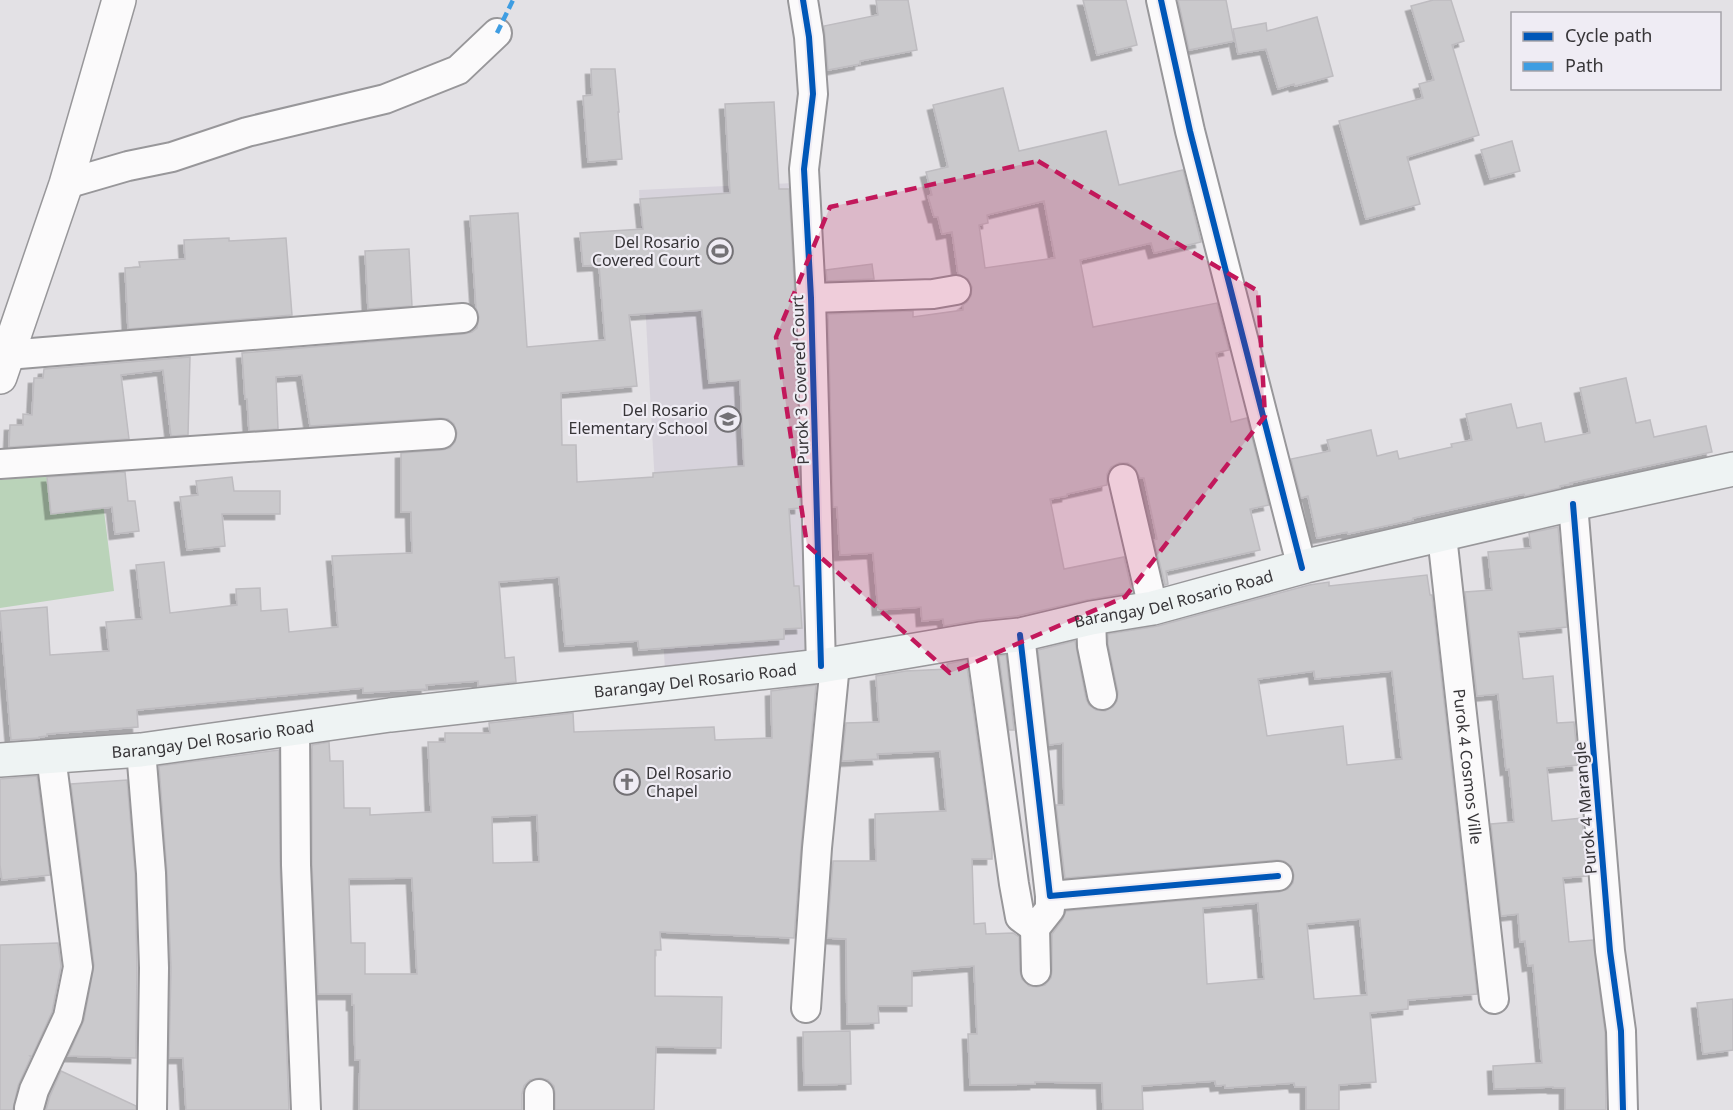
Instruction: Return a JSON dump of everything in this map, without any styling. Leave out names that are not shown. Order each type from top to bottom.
[{"type":"main road","name":"Barangay Del Rosario Road","points":[[0,760],[141,750],[422,711],[828,665],[980,639],[1020,635],[1091,618],[1153,608],[1302,568],[1733,469]]},
{"type":"street","points":[[119,0],[66,184],[3,366],[463,318]]},
{"type":"street","name":"Purok 3 Covered Court","points":[[804,0],[813,94],[804,169],[828,665],[806,1008]]},
{"type":"street","points":[[1161,0],[1193,143],[1302,568]]},
{"type":"street","points":[[66,184],[128,166],[172,157],[257,129],[386,99],[458,70],[497,33]]},
{"type":"street","points":[[811,298],[933,294],[956,290]]},
{"type":"street","points":[[0,464],[441,434]]},
{"type":"street","points":[[1124,479],[1153,608]]},
{"type":"street","name":"Purok 4 Marangle","points":[[1573,504],[1610,951],[1621,1032],[1623,1110]]},
{"type":"street","name":"Purok 4 Cosmos Ville","points":[[1442,536],[1494,999]]},
{"type":"street","points":[[1091,618],[1092,645],[1102,695]]},
{"type":"street","points":[[1020,635],[1050,896],[1050,909],[1035,928],[1036,971]]},
{"type":"street","points":[[980,639],[1017,907],[1020,917],[1035,928]]},
{"type":"street","points":[[295,728],[296,865],[306,1110]]},
{"type":"street","points":[[141,750],[151,873],[153,933],[152,1110]]},
{"type":"street","points":[[29,1108],[34,1090],[68,1017],[78,967],[51,756]]},
{"type":"street","points":[[1050,896],[1278,876]]},
{"type":"highlighted area","points":[[1038,161],[1258,291],[1265,416],[1125,597],[950,673],[807,545],[776,337],[830,207]]},
{"type":"shaded area","name":"Del Rosario Elementary School","points":[[794,183],[814,649],[665,671],[639,190]]},
{"type":"green space","points":[[99,471],[114,591],[0,608],[0,480]]},
{"type":"building","points":[[876,0],[908,0],[917,50],[828,70],[824,26],[878,15]]},
{"type":"building","points":[[1083,0],[1126,0],[1137,45],[1097,55]]},
{"type":"building","points":[[1178,0],[1226,0],[1234,41],[1189,50]]},
{"type":"building","points":[[1433,0],[1451,0],[1464,41],[1452,45],[1479,135],[1407,157],[1420,204],[1366,219],[1339,121],[1423,98],[1419,84],[1434,80],[1411,6]]},
{"type":"building","points":[[1317,17],[1333,76],[1278,89],[1266,49],[1238,54],[1233,29],[1266,23],[1267,31]]},
{"type":"building","points":[[591,69],[615,69],[622,159],[588,162],[583,96],[592,95]]},
{"type":"building","points":[[1003,88],[1019,151],[1106,131],[1119,185],[1183,170],[1201,242],[1154,253],[1151,243],[1080,260],[1093,327],[1217,303],[1229,350],[1216,353],[1231,422],[1247,418],[1269,505],[1250,509],[1260,550],[1166,571],[1168,584],[1165,585],[1154,540],[1157,539],[1144,478],[1140,478],[1135,468],[1128,463],[1119,463],[1111,467],[1107,474],[1107,485],[1050,499],[1064,569],[1124,557],[1132,592],[1017,616],[944,626],[943,619],[922,621],[921,607],[878,610],[873,553],[840,555],[837,507],[833,507],[828,314],[913,311],[913,317],[963,310],[963,305],[971,296],[972,287],[968,279],[958,274],[952,232],[942,234],[938,217],[934,217],[928,196],[932,195],[926,172],[948,167],[933,105]],"holes":[[[1044,201],[1055,258],[985,268],[979,225],[988,223],[987,215]]]},
{"type":"building","points":[[774,102],[779,189],[789,189],[795,299],[800,508],[789,509],[794,586],[799,586],[802,628],[784,629],[784,639],[639,650],[638,641],[565,646],[559,577],[499,582],[505,658],[514,657],[516,682],[478,686],[478,681],[426,685],[427,689],[363,693],[363,688],[137,710],[138,727],[47,734],[39,738],[11,740],[0,611],[47,607],[50,655],[109,651],[106,622],[142,619],[136,565],[164,562],[170,613],[237,605],[236,589],[260,588],[261,611],[287,609],[289,632],[338,627],[332,556],[412,553],[411,512],[401,512],[401,453],[450,448],[455,442],[457,433],[454,424],[448,419],[440,418],[310,426],[302,375],[276,377],[278,429],[249,431],[242,353],[472,332],[477,328],[479,317],[476,308],[470,216],[518,213],[527,347],[605,340],[599,265],[583,266],[580,233],[643,229],[640,199],[730,193],[725,104]],"holes":[[[702,310],[709,383],[740,380],[744,466],[653,473],[653,477],[577,482],[576,445],[562,445],[561,393],[637,386],[629,315]]]},
{"type":"building","points":[[1512,141],[1520,171],[1490,179],[1481,150]]},
{"type":"building","points":[[229,238],[229,241],[286,238],[292,315],[128,329],[125,268],[140,267],[139,262],[185,259],[184,240]]},
{"type":"building","points":[[409,249],[412,306],[368,309],[365,251]]},
{"type":"building","points":[[872,264],[874,279],[827,281],[826,270]]},
{"type":"building","points":[[190,357],[188,435],[171,436],[163,370],[121,375],[129,439],[9,447],[10,425],[23,425],[23,414],[32,415],[34,378],[43,378],[44,369]]},
{"type":"building","points":[[1626,378],[1636,423],[1650,420],[1654,437],[1706,426],[1712,452],[1570,483],[1560,488],[1525,496],[1524,494],[1348,534],[1347,532],[1317,538],[1308,496],[1301,498],[1291,459],[1330,451],[1327,440],[1371,430],[1377,456],[1397,451],[1399,459],[1472,440],[1466,414],[1511,404],[1517,428],[1541,423],[1545,442],[1590,433],[1580,388]]},
{"type":"building","points":[[125,472],[128,501],[135,501],[139,531],[115,534],[112,507],[51,514],[47,477]]},
{"type":"building","points":[[232,477],[234,491],[280,491],[280,514],[222,514],[225,546],[187,550],[180,497],[198,495],[196,481]]},
{"type":"building","points":[[1558,527],[1567,627],[1518,632],[1523,679],[1553,676],[1557,723],[1574,722],[1578,765],[1547,768],[1552,821],[1582,818],[1587,876],[1563,878],[1569,942],[1593,940],[1605,1032],[1606,1110],[1565,1110],[1565,1088],[1494,1089],[1493,1066],[1542,1063],[1533,965],[1528,966],[1525,941],[1520,942],[1518,914],[1501,916],[1491,824],[1514,822],[1509,769],[1506,770],[1498,694],[1477,696],[1465,592],[1492,590],[1488,552],[1531,548],[1529,533]]},
{"type":"building","points":[[1427,575],[1430,595],[1432,595],[1477,994],[1408,1000],[1408,1009],[1370,1013],[1376,1082],[1339,1085],[1339,1110],[1306,1110],[1306,1087],[1295,1087],[1294,1083],[1225,1088],[1225,1085],[1216,1086],[1215,1081],[1142,1086],[1143,1110],[1103,1110],[1102,1083],[1035,1082],[1035,1084],[970,1085],[968,1034],[977,1034],[974,966],[912,971],[912,1006],[878,1006],[879,1023],[847,1024],[846,939],[827,938],[833,861],[876,861],[875,814],[946,811],[940,751],[877,754],[878,759],[842,761],[846,723],[879,722],[876,676],[906,671],[948,669],[947,664],[966,660],[992,844],[992,859],[972,859],[974,924],[985,923],[986,934],[1013,933],[1019,937],[1022,979],[1029,986],[1037,987],[1045,985],[1051,978],[1052,934],[1066,911],[1279,892],[1288,889],[1293,883],[1294,875],[1291,866],[1284,861],[1277,860],[1065,878],[1056,805],[1064,805],[1063,743],[1049,745],[1038,650],[1075,641],[1086,699],[1089,705],[1096,710],[1105,711],[1113,707],[1117,701],[1118,692],[1108,634],[1158,626],[1309,585],[1329,582],[1329,586]],"holes":[[[1314,671],[1315,679],[1392,671],[1402,759],[1347,765],[1343,726],[1267,736],[1258,679]],[[1258,903],[1264,979],[1207,984],[1203,908]],[[1360,919],[1367,995],[1314,999],[1307,924]]]},
{"type":"building","points":[[1006,655],[1014,730],[1009,730],[999,656]]},
{"type":"building","points":[[816,685],[794,938],[660,932],[661,950],[655,950],[655,996],[722,997],[721,1048],[656,1047],[654,1110],[555,1110],[554,1086],[548,1080],[540,1078],[530,1080],[524,1086],[522,1110],[359,1110],[360,1060],[355,1060],[352,994],[318,994],[312,865],[312,745],[329,742],[330,761],[343,761],[344,808],[370,808],[370,815],[431,812],[428,742],[445,742],[445,733],[490,733],[489,723],[573,713],[574,732],[714,727],[715,740],[772,738],[771,691]],"holes":[[[537,815],[539,862],[493,863],[492,817]],[[412,878],[417,974],[365,974],[365,943],[351,943],[349,879]]]},
{"type":"building","points":[[279,750],[280,866],[289,1110],[186,1110],[183,1058],[169,1058],[171,968],[159,766]]},
{"type":"building","points":[[37,776],[50,875],[2,880],[0,779]]},
{"type":"building","points":[[127,780],[135,874],[136,1058],[68,1056],[84,1020],[94,965],[71,784]]},
{"type":"building","points":[[58,943],[61,966],[52,1012],[18,1086],[13,1110],[0,1110],[0,945]]},
{"type":"building","points":[[1733,999],[1733,1050],[1703,1054],[1697,1003]]},
{"type":"building","points":[[850,1031],[851,1084],[804,1085],[803,1032]]},
{"type":"building","points":[[61,1071],[136,1106],[136,1110],[46,1110]]},
{"type":"marked path","points":[[497,33],[513,0]]},
{"type":"cycle path","points":[[803,0],[809,37],[813,94],[804,169],[811,298],[821,666]]},
{"type":"cycle path","points":[[1161,0],[1190,131],[1302,568]]},
{"type":"cycle path","points":[[1573,504],[1610,951],[1621,1031],[1623,1110]]},
{"type":"cycle path","points":[[1020,635],[1050,896],[1278,876]]},
{"type":"place","name":"Del Rosario Covered Court","points":[[720,251]]},
{"type":"place","name":"Del Rosario Elementary School","points":[[728,419]]},
{"type":"place","name":"Del Rosario Chapel","points":[[627,782]]}]
